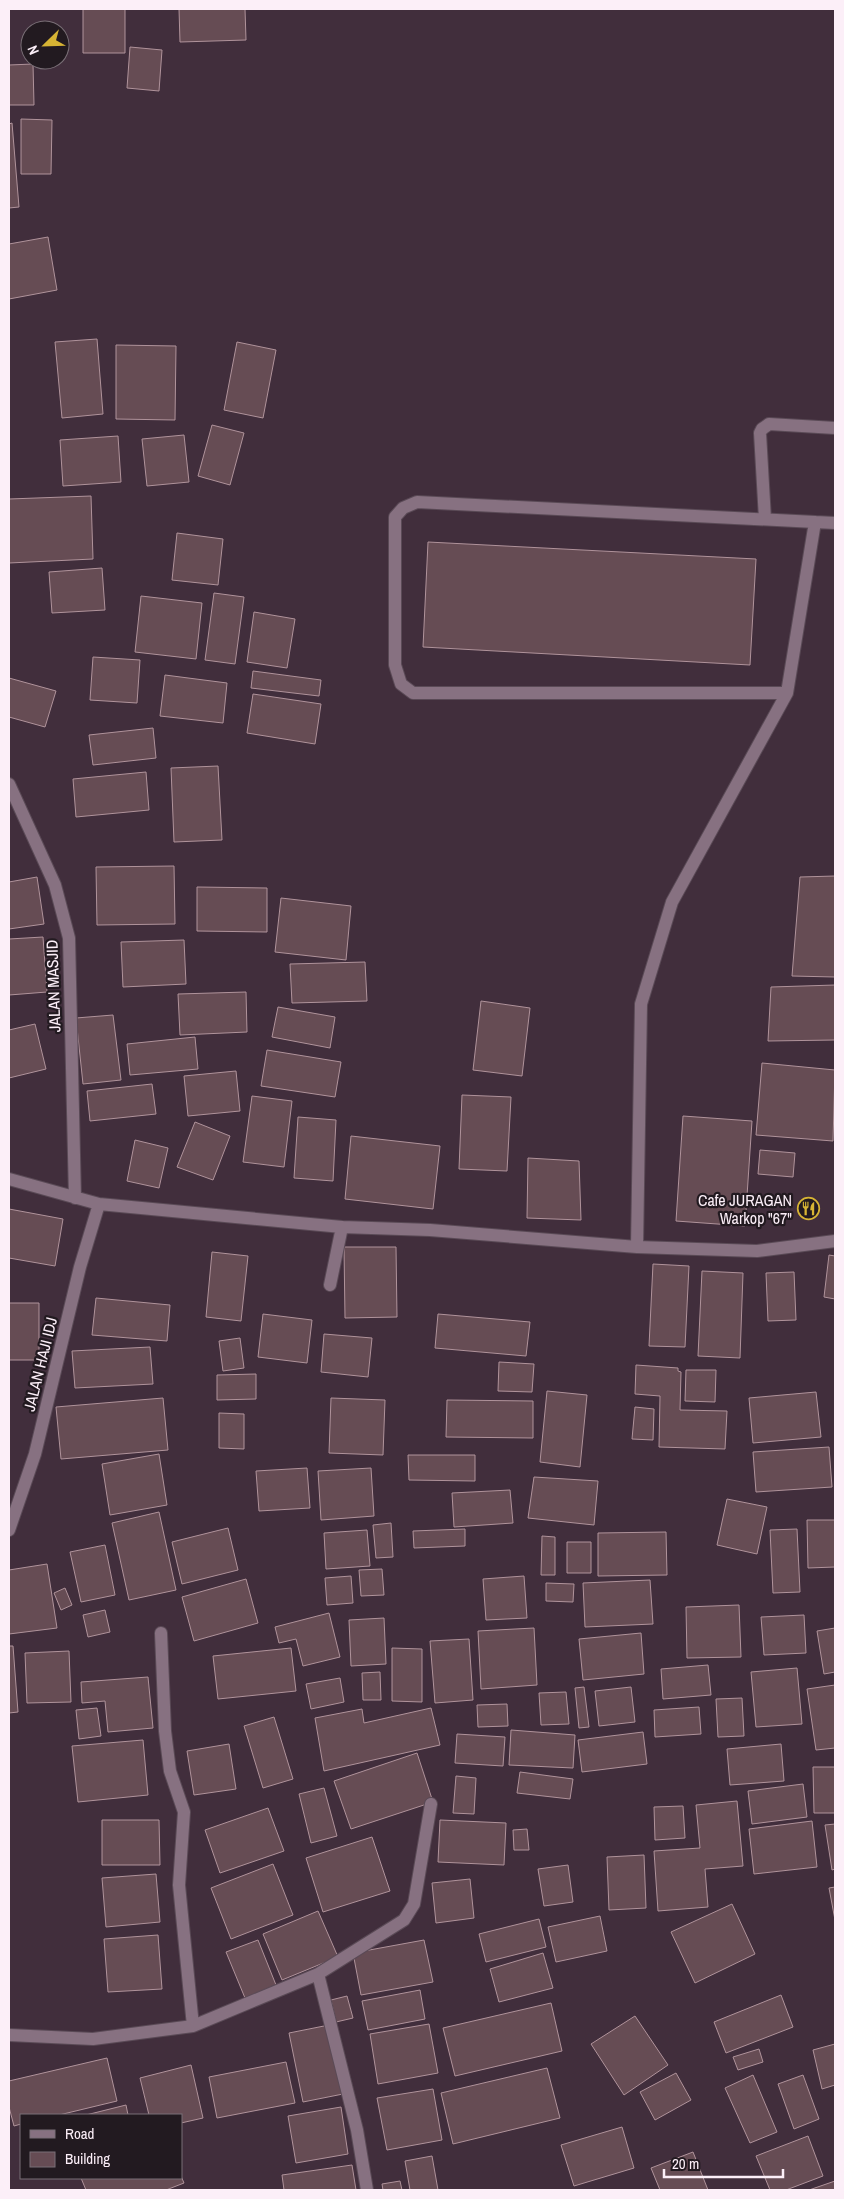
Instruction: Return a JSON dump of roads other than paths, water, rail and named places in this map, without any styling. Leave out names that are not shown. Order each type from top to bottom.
[{"type":"street","points":[[765,519],[760,433],[762,429],[769,424],[835,428]]},
{"type":"street","points":[[787,693],[413,693],[401,684],[395,666],[394,517],[403,508],[417,502],[835,524]]},
{"type":"street","points":[[638,1247],[641,1004],[672,902],[787,693],[815,522]]},
{"type":"street","name":"JALAN MASJID","points":[[9,784],[55,884],[69,938],[75,1198]]},
{"type":"street","points":[[9,1179],[99,1204],[342,1227],[430,1230],[638,1247],[757,1251],[835,1241]]},
{"type":"street","name":"JALAN HAJI IDJ","points":[[9,1530],[35,1454],[80,1267],[99,1204]]},
{"type":"street","points":[[330,1285],[342,1227]]},
{"type":"street","points":[[161,1633],[165,1731],[170,1771],[184,1812],[179,1885],[193,2026]]},
{"type":"street","points":[[9,2035],[93,2039],[193,2026],[318,1974],[404,1920],[414,1904],[431,1804]]},
{"type":"street","points":[[318,1974],[357,2130],[368,2190]]},
{"type":"place","name":"Cafe JURAGAN Warkop \"67\"","points":[[808,1209]]}]
